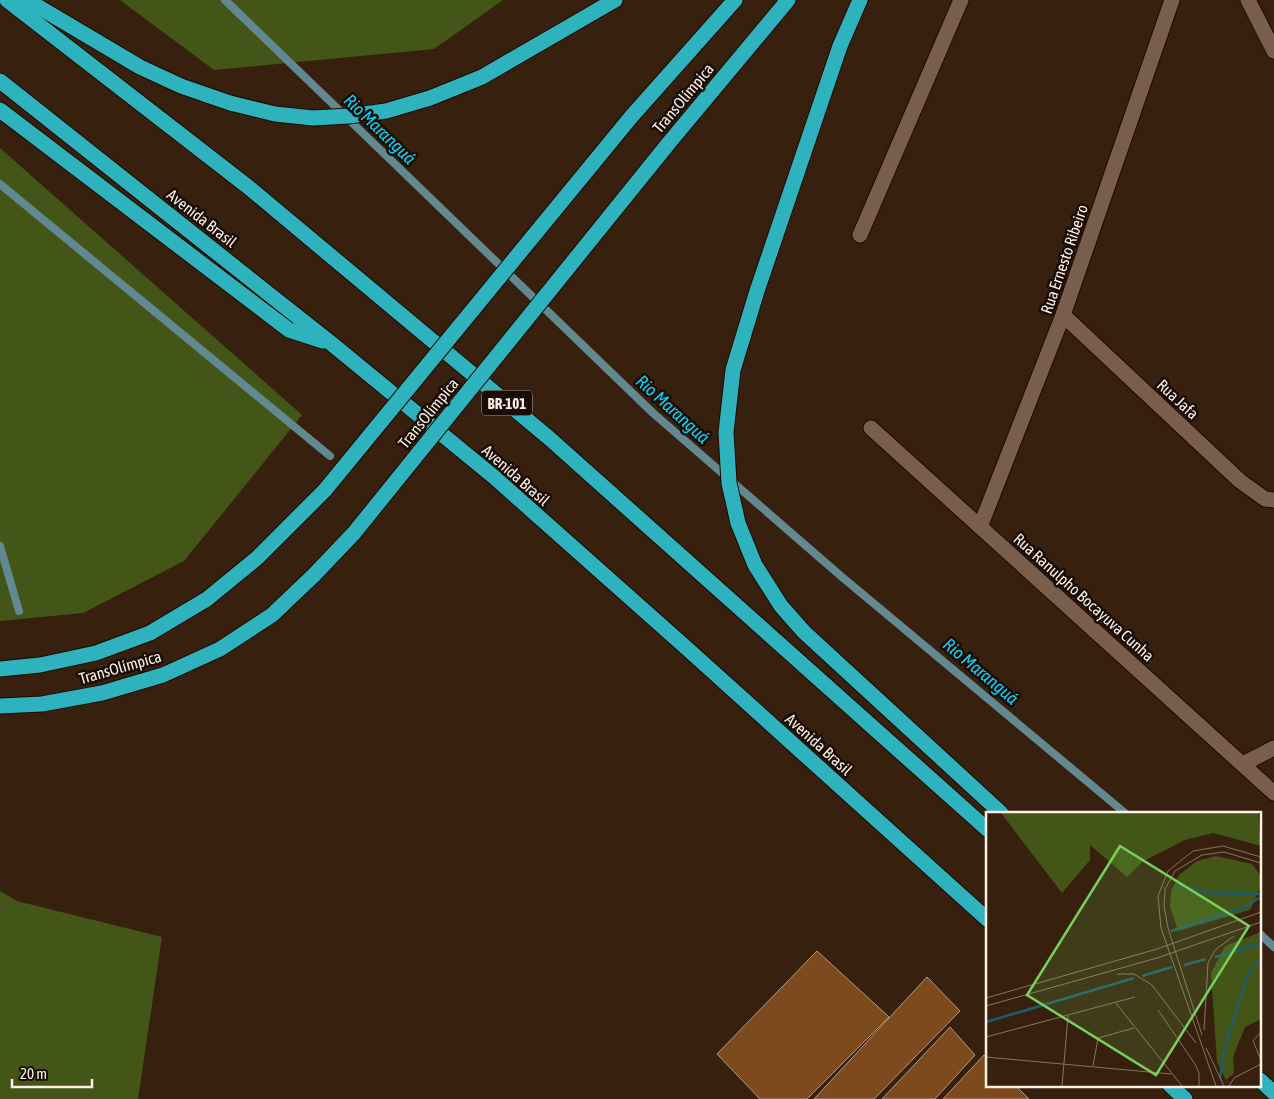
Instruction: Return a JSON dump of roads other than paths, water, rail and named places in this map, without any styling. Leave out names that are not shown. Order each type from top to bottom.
[{"type":"highway","name":"BR-101","points":[[7,0],[247,186],[549,438],[986,828]]},
{"type":"highway","points":[[27,0],[140,67],[181,86],[230,103],[275,114],[313,118],[386,111],[430,98],[482,77],[615,0]]},
{"type":"highway","name":"TransOlímpica","points":[[0,669],[40,665],[96,653],[150,633],[214,594],[257,558],[326,490],[631,117],[735,0]]},
{"type":"highway","name":"TransOlímpica","points":[[0,706],[42,704],[102,693],[163,675],[220,648],[272,615],[354,534],[668,144],[788,0]]},
{"type":"highway","points":[[860,0],[840,46],[757,291],[733,370],[726,432],[729,484],[738,523],[755,565],[781,606],[804,632],[1000,812]]},
{"type":"highway","name":"Avenida Brasil","points":[[0,81],[332,344],[494,477],[986,918]]},
{"type":"highway","points":[[0,110],[289,330],[332,344]]},
{"type":"highway","points":[[1262,1082],[1274,1093]]},
{"type":"highway","points":[[1171,1086],[1185,1099]]},
{"type":"street","points":[[860,235],[961,0]]},
{"type":"street","name":"Rua Ernesto Ribeiro","points":[[980,528],[1063,315],[1172,0]]},
{"type":"street","points":[[1248,0],[1274,51]]},
{"type":"street","name":"Rua Jafa","points":[[1063,315],[1240,481],[1264,499],[1274,500]]},
{"type":"street","name":"Rua Ranulpho Bocayuva Cunha","points":[[871,428],[1274,793]]},
{"type":"street","points":[[1243,764],[1274,748]]},
{"type":"waterway","name":"Rio Maranguá","points":[[225,0],[653,413],[842,577],[1124,812]]},
{"type":"waterway","points":[[0,184],[330,456]]},
{"type":"waterway","points":[[0,546],[19,611]]},
{"type":"waterway","name":"Rio Maranguá","points":[[1262,936],[1274,947]]}]
